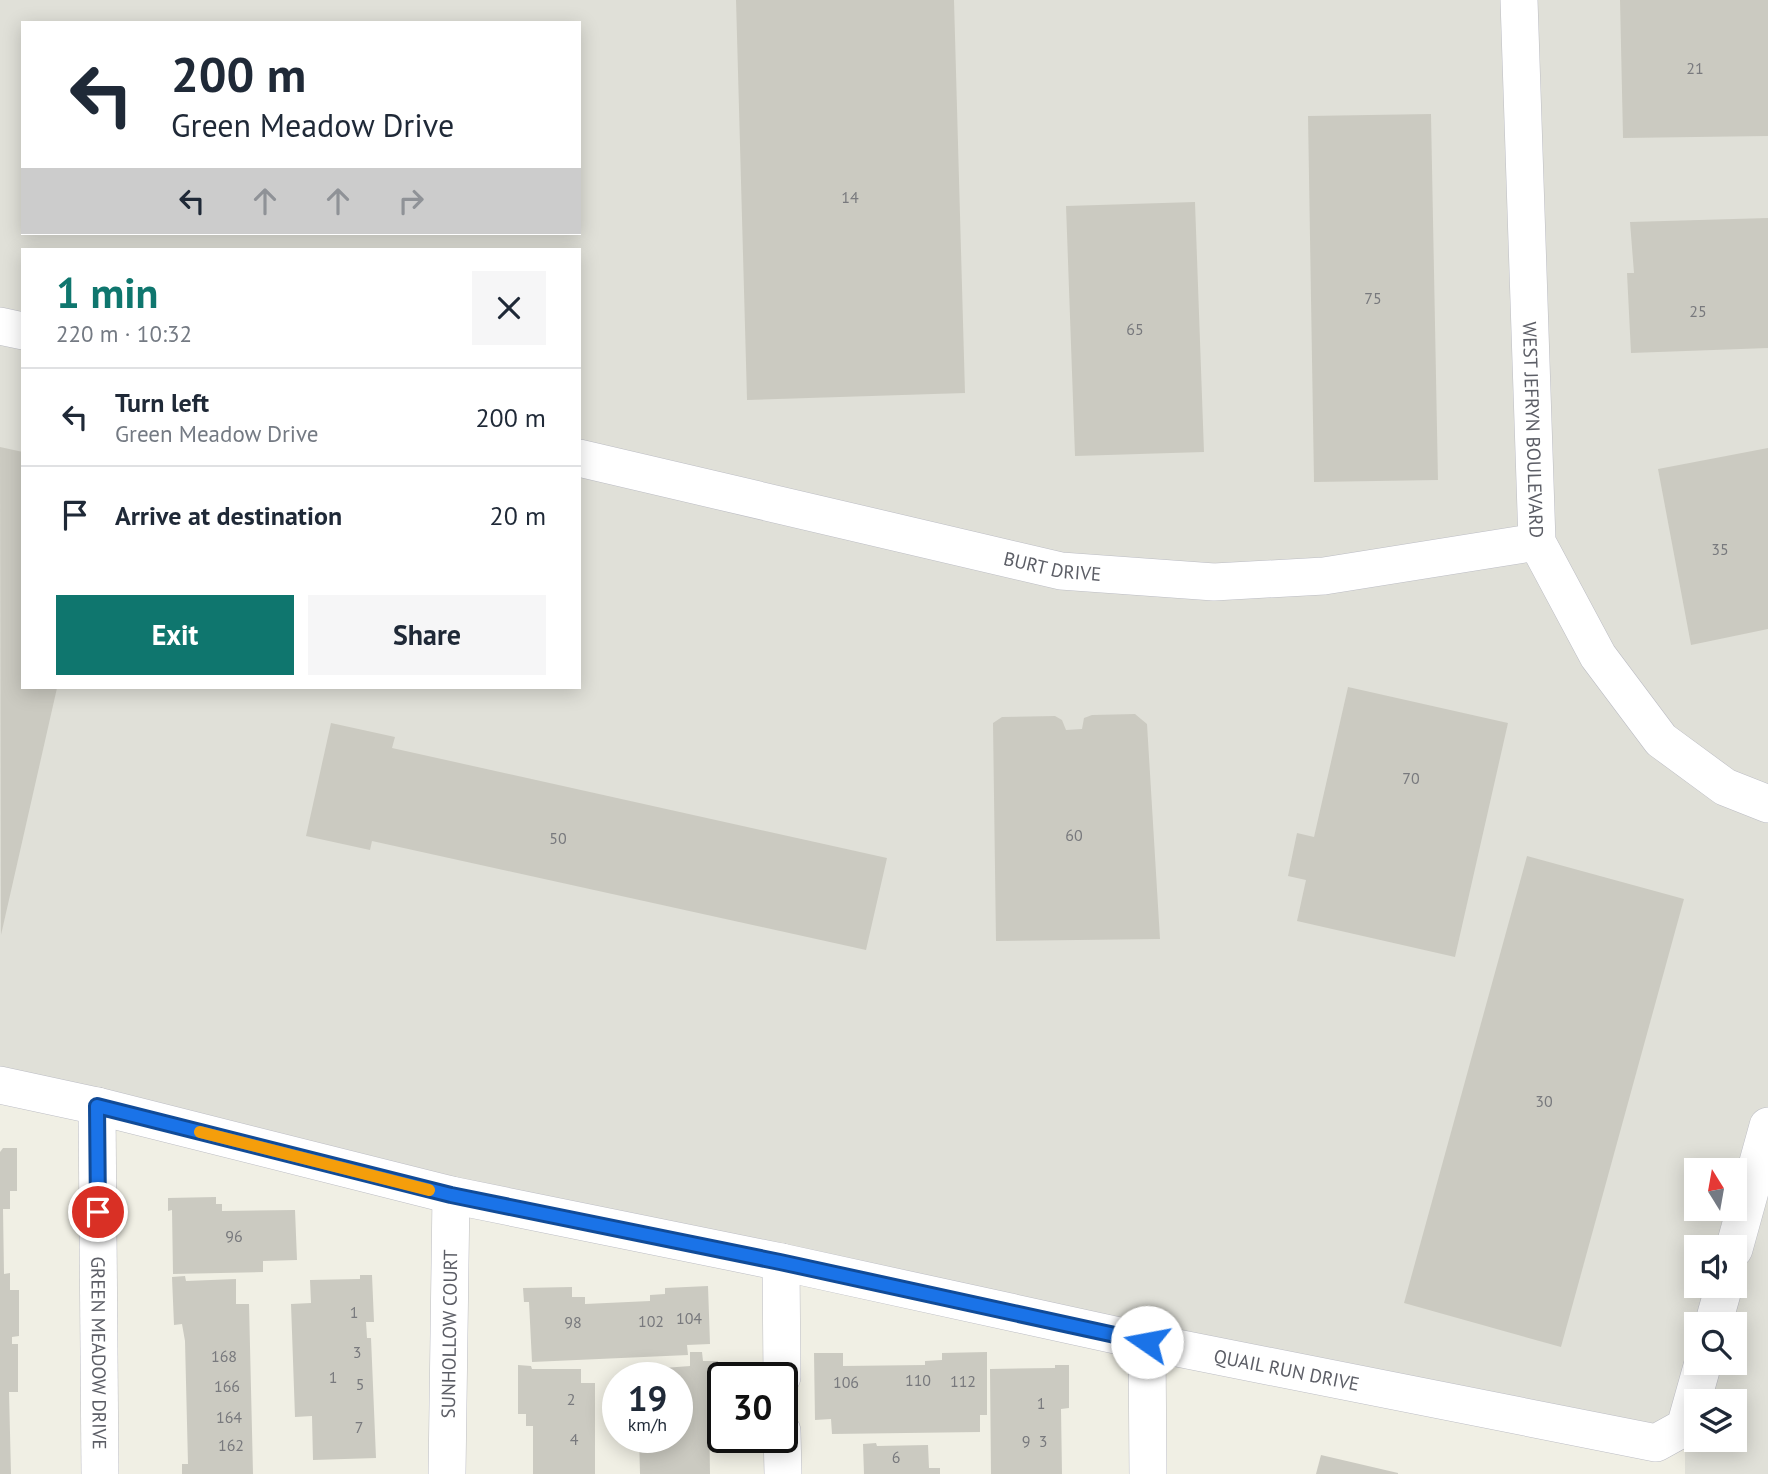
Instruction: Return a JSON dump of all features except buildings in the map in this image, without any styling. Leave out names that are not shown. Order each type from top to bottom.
[{"type":"street","name":"WEST JEFRYN BOULEVARD","points":[[1519,0],[1537,542],[1598,656],[1661,740],[1725,787],[1768,804]]},
{"type":"street","points":[[0,326],[21,331]]},
{"type":"street","name":"BURT DRIVE","points":[[581,458],[1061,571],[1213,582],[1324,576],[1537,542]]},
{"type":"street","name":"QUAIL RUN DRIVE","points":[[0,1085],[97,1106],[451,1195],[780,1262],[1147,1342],[1656,1443],[1685,1427],[1700,1375]]},
{"type":"street","name":"GREEN MEADOW DRIVE","points":[[97,1106],[100,1474]]},
{"type":"street","points":[[1738,1235],[1768,1126]]},
{"type":"street","name":"SUNHOLLOW COURT","points":[[447,1474],[451,1195]]},
{"type":"street","points":[[780,1262],[782,1362]]},
{"type":"street","points":[[1147,1342],[1149,1474]]},
{"type":"street","points":[[783,1453],[783,1474]]},
{"type":"shaded area","points":[[0,0],[1768,0],[1768,1474],[1685,1474],[1685,1452],[1747,1452],[1747,1389],[1684,1389],[1684,1429],[1656,1443],[0,1085]]},
{"type":"slow traffic","points":[[200,1132],[429,1190]]},
{"type":"route","points":[[98,1212],[97,1106],[451,1195],[780,1262],[1147,1342]]}]
